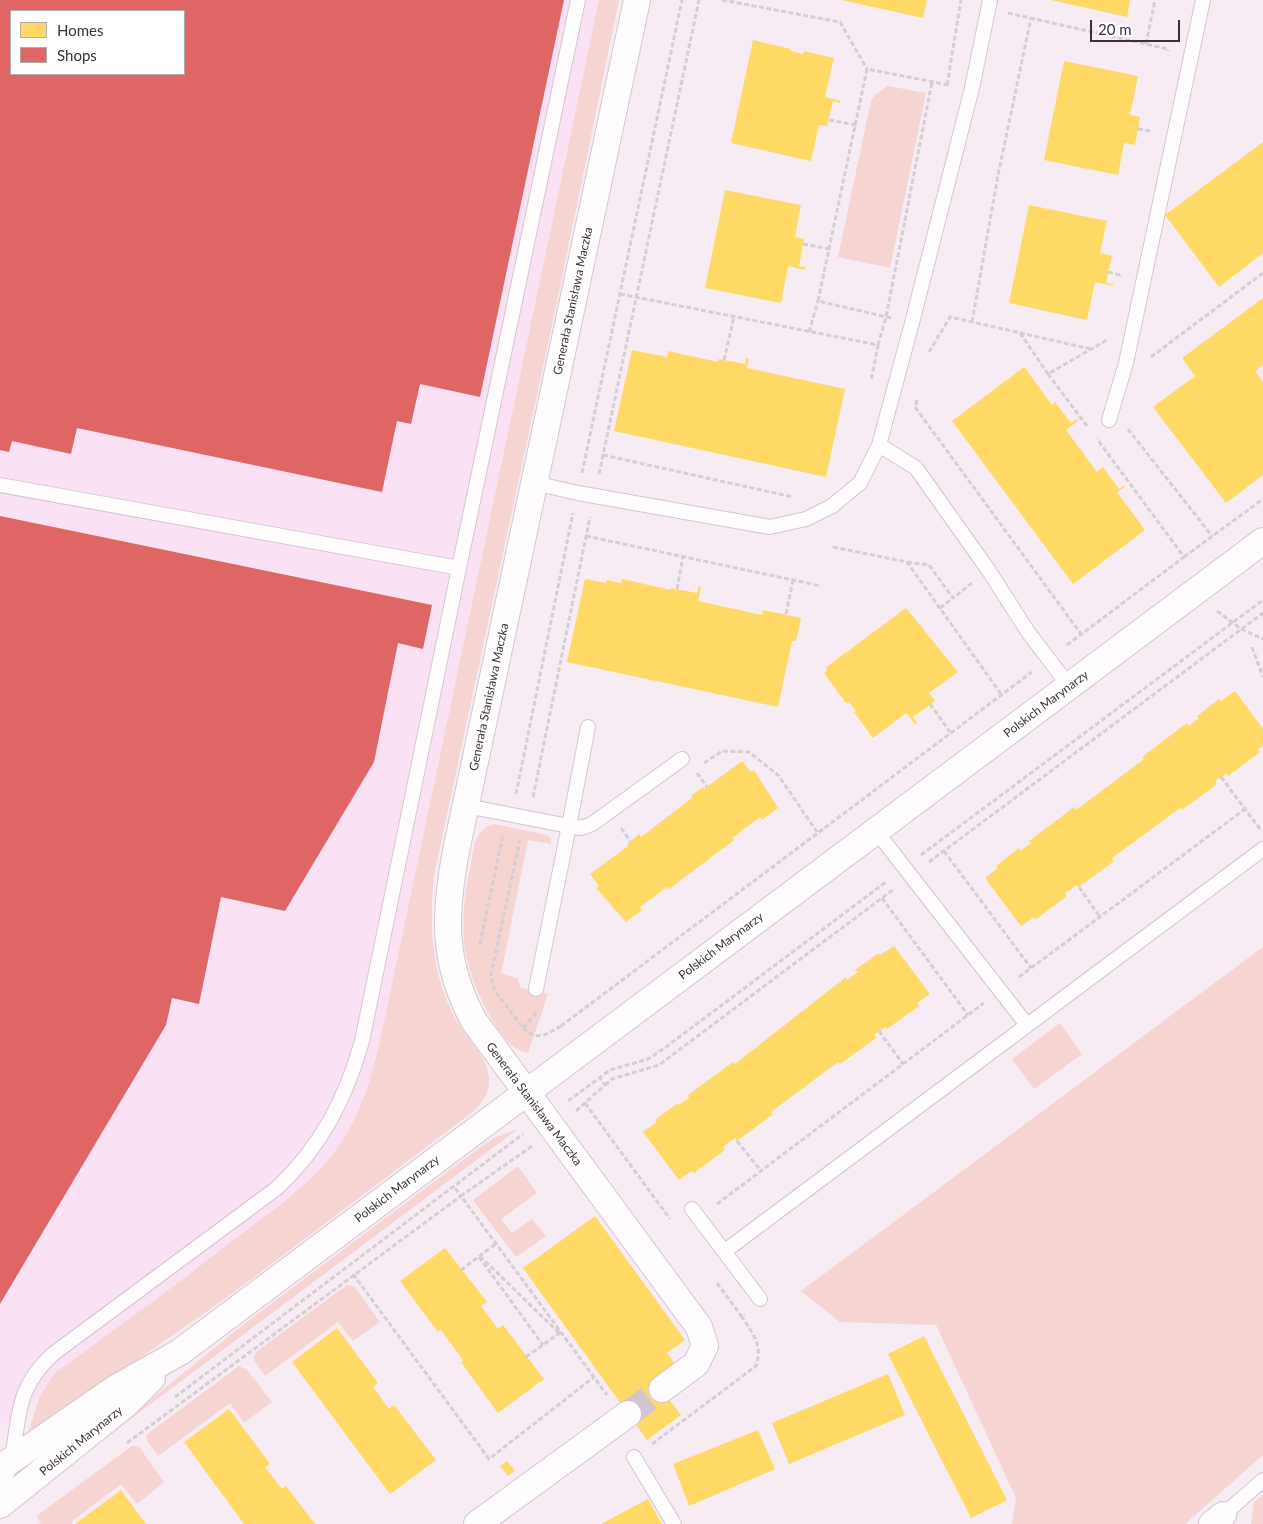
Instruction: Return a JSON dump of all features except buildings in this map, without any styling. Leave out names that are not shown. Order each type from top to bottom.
[{"type":"street","name":"Generała Stanisława Maczka","points":[[637,0],[466,806],[448,896],[446,920],[450,955],[461,994],[474,1021],[699,1327],[705,1346],[696,1364],[662,1389]]},
{"type":"street","name":"Polskich Marynarzy","points":[[0,1505],[126,1404],[180,1352],[1263,541]]},
{"type":"street","name":"Polskich Marynarzy","points":[[6,1463],[116,1388],[180,1352]]},
{"type":"street","points":[[477,1524],[626,1415]]},
{"type":"lane","points":[[0,1490],[24,1392],[37,1369],[53,1354],[277,1188],[299,1168],[337,1110],[353,1074],[362,1041],[578,0]]},
{"type":"lane","points":[[1109,420],[1121,379],[1203,0]]},
{"type":"lane","points":[[534,483],[578,493],[770,527],[806,518],[832,506],[860,483],[878,445],[912,323],[972,88],[989,4]]},
{"type":"lane","points":[[878,445],[916,468],[1069,686]]},
{"type":"lane","points":[[0,485],[459,568]]},
{"type":"lane","points":[[536,989],[588,726]]},
{"type":"lane","points":[[466,806],[580,828],[592,824],[682,759]]},
{"type":"lane","points":[[876,831],[1027,1025]]},
{"type":"lane","points":[[725,1251],[1263,849]]},
{"type":"lane","points":[[694,1214],[725,1251],[760,1300]]},
{"type":"lane","points":[[634,1457],[674,1524]]},
{"type":"lane","points":[[1218,1519],[1263,1480]]},
{"type":"path","points":[[480,949],[505,825],[511,815],[682,0]]},
{"type":"path","points":[[527,818],[699,0]]},
{"type":"path","points":[[722,0],[840,22],[867,69],[830,250],[809,332]]},
{"type":"path","points":[[946,85],[961,0]]},
{"type":"path","points":[[1146,44],[1155,0]]},
{"type":"path","points":[[989,4],[1031,18],[1168,49],[1166,58]]},
{"type":"path","points":[[972,322],[998,176],[1031,18]]},
{"type":"path","points":[[867,69],[946,85],[972,88]]},
{"type":"path","points":[[870,387],[886,317],[932,82]]},
{"type":"path","points":[[829,120],[856,125]]},
{"type":"path","points":[[1148,141],[1152,122]]},
{"type":"path","points":[[1138,129],[1150,131]]},
{"type":"path","points":[[803,244],[830,250]]},
{"type":"path","points":[[1118,284],[1122,265]]},
{"type":"path","points":[[1108,272],[1120,275]]},
{"type":"path","points":[[1121,379],[1263,273]]},
{"type":"path","points":[[620,294],[878,346]]},
{"type":"path","points":[[818,301],[943,329]]},
{"type":"path","points":[[724,360],[734,317]]},
{"type":"path","points":[[927,361],[929,352],[950,317],[1092,349]]},
{"type":"path","points":[[1048,374],[1107,341],[1109,331]]},
{"type":"path","points":[[1019,332],[1090,430]]},
{"type":"path","points":[[918,398],[915,407],[1081,634]]},
{"type":"path","points":[[1125,424],[1212,536]]},
{"type":"path","points":[[1096,438],[1184,557]]},
{"type":"path","points":[[603,455],[802,499]]},
{"type":"path","points":[[523,1028],[536,1036],[544,1036],[561,1026],[950,732],[1263,499]]},
{"type":"path","points":[[586,536],[821,586]]},
{"type":"path","points":[[833,547],[907,562],[929,564],[954,598]]},
{"type":"path","points":[[677,589],[683,556]]},
{"type":"path","points":[[907,562],[1001,694]]},
{"type":"path","points":[[940,608],[989,570]]},
{"type":"path","points":[[786,614],[793,580]]},
{"type":"path","points":[[1192,593],[1241,629],[1263,639]]},
{"type":"path","points":[[123,1446],[353,1274],[461,1196],[550,1124],[586,1088],[599,1078],[620,1066],[648,1059],[660,1052],[908,872],[1263,600]]},
{"type":"path","points":[[174,1398],[454,1186],[550,1124],[617,1077],[659,1065],[882,898],[908,872],[944,851],[1263,613]]},
{"type":"path","points":[[1252,648],[1263,677]]},
{"type":"path","points":[[930,704],[950,732]]},
{"type":"path","points":[[701,764],[722,751],[749,752],[778,775],[817,832]]},
{"type":"path","points":[[1221,777],[1263,833]]},
{"type":"path","points":[[694,1214],[761,1170],[1245,809]]},
{"type":"path","points":[[618,824],[630,841]]},
{"type":"path","points":[[944,851],[1030,968]]},
{"type":"path","points":[[1079,887],[1100,917]]},
{"type":"path","points":[[882,898],[968,1015]]},
{"type":"path","points":[[561,1026],[586,1088]]},
{"type":"path","points":[[879,1031],[903,1064]]},
{"type":"path","points":[[574,1057],[605,1085]]},
{"type":"path","points":[[737,1141],[761,1170]]},
{"type":"path","points":[[454,1186],[560,1332],[626,1415]]},
{"type":"path","points":[[461,1270],[497,1243]]},
{"type":"path","points":[[480,1256],[560,1332]]},
{"type":"path","points":[[480,1256],[543,1344]]},
{"type":"path","points":[[353,1274],[489,1458],[594,1377]]},
{"type":"path","points":[[526,1357],[560,1332]]},
{"type":"shaded area","points":[[0,0],[610,0],[372,1152],[0,1427]]},
{"type":"shaded area","points":[[599,0],[619,0],[559,292],[434,875],[432,892],[433,946],[440,981],[453,1014],[485,1064],[489,1079],[487,1092],[481,1103],[471,1113],[233,1293],[27,1437],[39,1398],[55,1373],[171,1288],[297,1191],[334,1153],[352,1123],[365,1093],[383,1029]]},
{"type":"shaded area","points":[[888,86],[926,93],[890,268],[838,257],[871,101],[876,94]]},
{"type":"shaded area","points":[[494,824],[547,835],[551,838],[551,844],[528,840],[501,974],[517,978],[521,988],[548,994],[528,1053],[511,1045],[487,1011],[469,967],[464,941],[464,902],[474,845],[482,830]]},
{"type":"shaded area","points":[[1263,947],[1263,1455],[1185,1524],[1012,1524],[1016,1498],[936,1325],[840,1322],[801,1291]]},
{"type":"shaded area","points":[[1060,1023],[1082,1054],[1034,1089],[1012,1059]]},
{"type":"shaded area","points":[[518,1129],[94,1445],[248,1321],[478,1149],[496,1137]]},
{"type":"shaded area","points":[[518,1166],[537,1193],[501,1219],[512,1233],[532,1219],[546,1236],[516,1257],[473,1200]]},
{"type":"shaded area","points":[[347,1285],[355,1287],[380,1322],[353,1341],[338,1322],[265,1376],[253,1359],[256,1352]]},
{"type":"shaded area","points":[[239,1366],[247,1370],[272,1402],[244,1423],[230,1403],[158,1456],[148,1442],[146,1435]]},
{"type":"shaded area","points":[[133,1445],[140,1448],[164,1482],[137,1504],[121,1484],[72,1521],[73,1524],[41,1524],[37,1518],[38,1515]]},
{"type":"shaded area","points":[[1263,1495],[1263,1524],[1251,1524],[1254,1502]]},
{"type":"tunnel","points":[[628,1414],[662,1389]]}]
